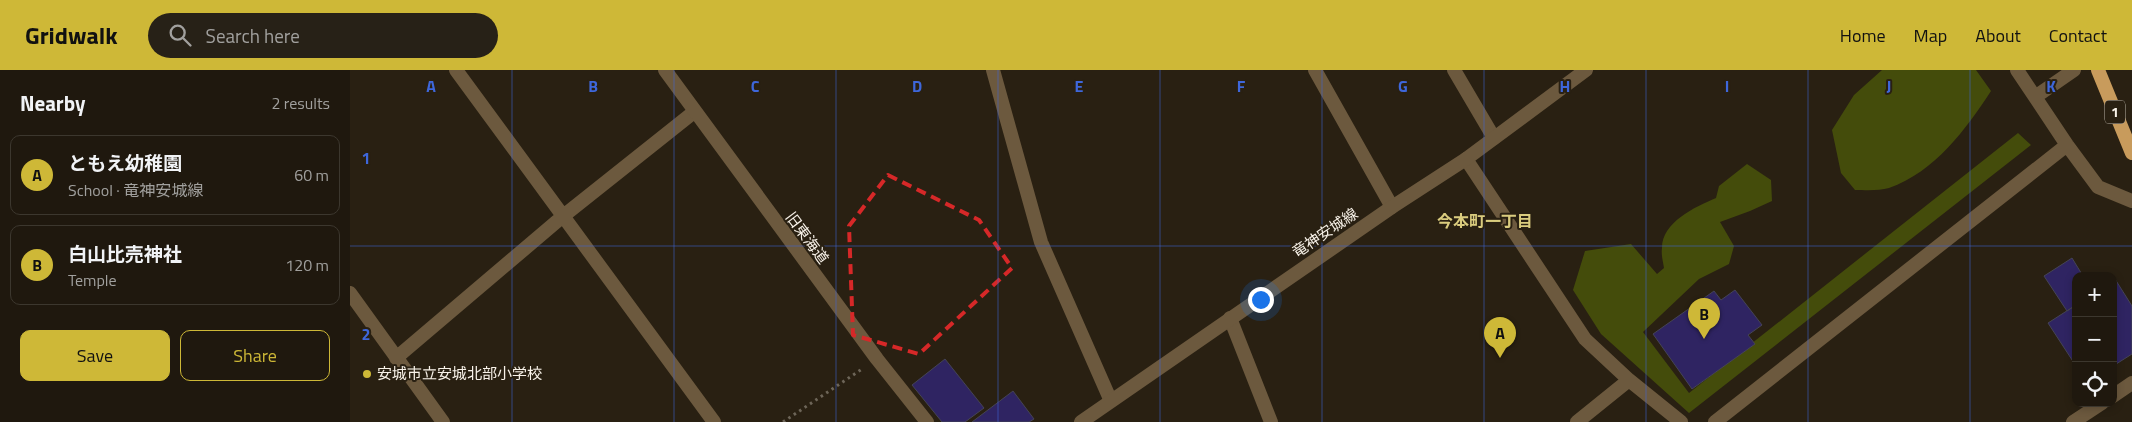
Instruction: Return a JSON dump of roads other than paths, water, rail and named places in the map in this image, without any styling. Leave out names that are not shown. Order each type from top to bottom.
[{"type":"highway","name":"1","points":[[2098,70],[2132,153]]},
{"type":"street","points":[[456,70],[714,422]]},
{"type":"street","name":"旧東海道","points":[[664,70],[877,359],[927,422]]},
{"type":"street","points":[[994,70],[1041,242],[1110,400]]},
{"type":"street","points":[[1315,70],[1392,207]]},
{"type":"street","points":[[1454,70],[1494,138]]},
{"type":"street","name":"竜神安城線","points":[[1080,422],[1392,207],[1466,159],[1586,70]]},
{"type":"street","points":[[2017,70],[2067,146],[2098,187],[2132,200]]},
{"type":"street","points":[[2035,96],[2074,70]]},
{"type":"street","points":[[396,358],[562,217],[694,112]]},
{"type":"street","points":[[1715,422],[2067,146]]},
{"type":"street","points":[[1466,159],[1585,339],[1629,380],[1682,422]]},
{"type":"street","points":[[350,293],[443,422]]},
{"type":"street","points":[[1230,318],[1271,422]]},
{"type":"street","points":[[1577,422],[1629,380]]},
{"type":"street","points":[[2117,393],[2132,383]]},
{"type":"street","points":[[2073,422],[2096,407]]},
{"type":"place","name":"白山比売神社","points":[[1704,339]]},
{"type":"place","name":"ともえ幼稚園","points":[[1500,358]]},
{"type":"place","name":"安城市立安城北部小学校","points":[[367,374]]},
{"type":"district","name":"今本町一丁目","points":[[1485,221]]}]
